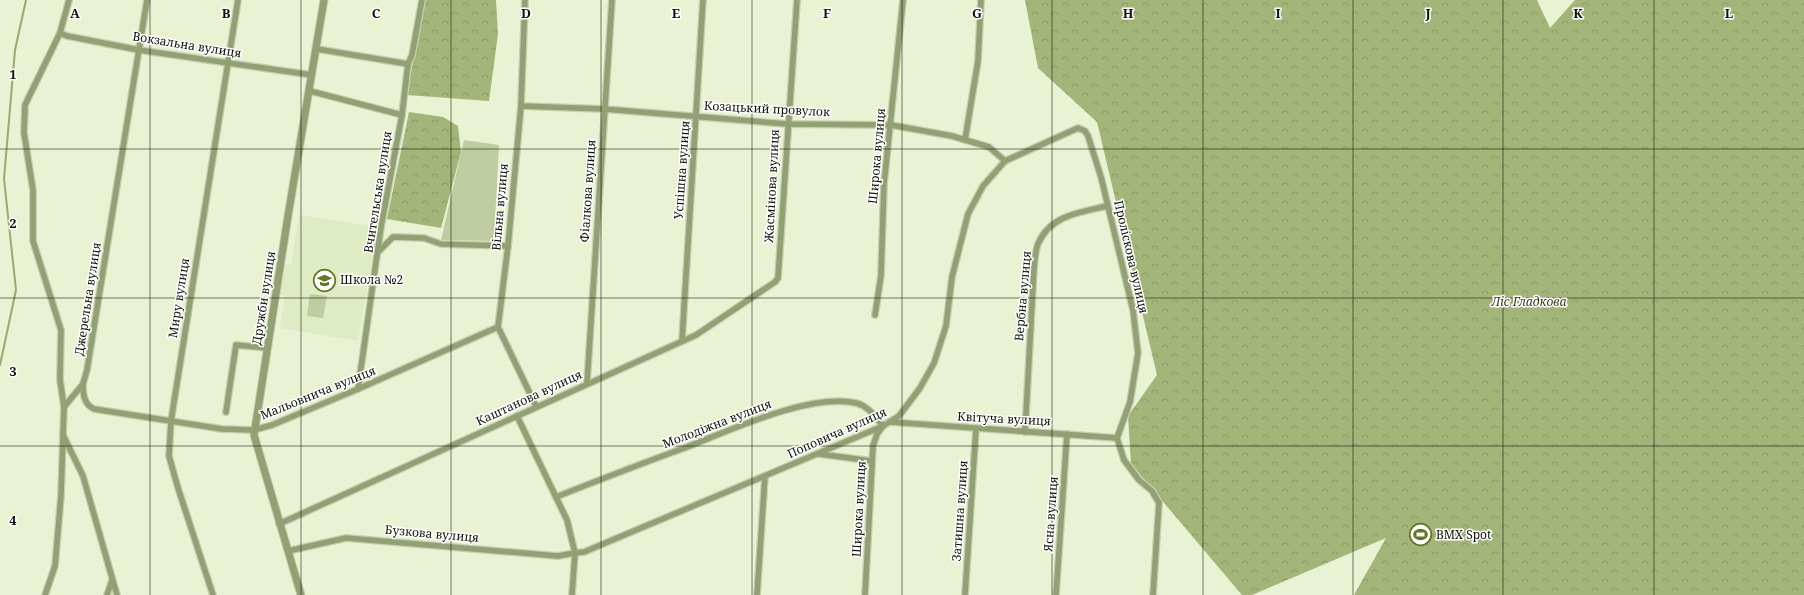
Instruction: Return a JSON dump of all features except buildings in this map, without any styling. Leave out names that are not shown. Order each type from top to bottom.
[{"type":"street","points":[[45,595],[55,566],[62,496],[62,433],[64,407],[60,380],[61,330],[33,241],[33,190],[24,133],[25,105],[60,33],[69,0]]},
{"type":"street","name":"Джерельна вулиця","points":[[64,407],[83,384],[92,345],[147,0]]},
{"type":"street","name":"Миру вулиця","points":[[212,595],[169,456],[171,421],[238,0]]},
{"type":"street","name":"Дружби вулиця","points":[[301,595],[255,444],[254,430],[324,0]]},
{"type":"street","name":"Вчительська вулиця","points":[[358,389],[383,219],[402,115],[408,64],[412,55],[422,0]]},
{"type":"street","name":"Фіалкова вулиця","points":[[587,383],[612,0]]},
{"type":"street","name":"Успішна вулиця","points":[[682,341],[703,0]]},
{"type":"street","name":"Жасмінова вулиця","points":[[778,278],[787,124],[797,0]]},
{"type":"street","name":"Широка вулиця","points":[[875,315],[881,275],[884,184],[903,0]]},
{"type":"street","points":[[965,140],[978,61],[981,0]]},
{"type":"street","name":"Вільна вулиця","points":[[498,327],[508,246],[521,106],[525,1]]},
{"type":"street","name":"Вокзальна вулиця","points":[[60,33],[68,36],[139,50],[312,75]]},
{"type":"street","points":[[317,48],[408,64]]},
{"type":"street","points":[[310,91],[402,115]]},
{"type":"street","name":"Козацький провулок","points":[[521,106],[604,109],[787,124],[891,125],[952,136],[989,147],[1005,161]]},
{"type":"street","name":"Поповича вулиця","points":[[575,553],[584,552],[765,476],[883,426],[900,416],[920,388],[934,363],[946,326],[952,277],[968,214],[983,186],[1005,161],[1078,128]]},
{"type":"street","name":"Проліскова вулиця","points":[[1078,128],[1085,131],[1088,136],[1101,177],[1133,310],[1138,353],[1130,402],[1118,438]]},
{"type":"street","name":"Вербна вулиця","points":[[1024,432],[1034,268],[1038,244],[1045,232],[1057,220],[1075,213],[1107,206]]},
{"type":"street","points":[[379,251],[393,238],[398,237],[424,238],[441,244],[508,246]]},
{"type":"street","name":"Каштанова вулиця","points":[[279,524],[682,341],[707,328],[775,282],[778,278]]},
{"type":"street","points":[[498,327],[536,406]]},
{"type":"street","name":"Мальовнича вулиця","points":[[83,384],[83,397],[89,407],[94,409],[222,429],[254,430],[272,425],[358,389],[498,327]]},
{"type":"street","points":[[226,412],[236,346],[267,348]]},
{"type":"street","name":"Молодіжна вулиця","points":[[556,497],[772,414],[812,404],[843,401],[858,403],[871,411],[883,426]]},
{"type":"street","points":[[516,416],[567,520],[575,553],[572,595]]},
{"type":"street","name":"Квітуча вулиця","points":[[890,422],[1118,438]]},
{"type":"street","name":"Широка вулиця","points":[[865,595],[873,446],[877,434],[883,426]]},
{"type":"street","name":"Затишна вулиця","points":[[965,595],[976,429]]},
{"type":"street","points":[[62,433],[83,476],[117,595]]},
{"type":"street","name":"Ясна вулиця","points":[[1056,595],[1067,434]]},
{"type":"street","points":[[1118,438],[1124,460],[1139,480],[1152,491],[1159,503],[1153,595]]},
{"type":"street","points":[[817,454],[872,461]]},
{"type":"street","points":[[757,595],[765,476]]},
{"type":"street","name":"Бузкова вулиця","points":[[288,551],[346,538],[558,556],[575,553]]},
{"type":"street","points":[[107,595],[112,580]]},
{"type":"shaded area","points":[[464,140],[499,145],[494,241],[441,240]]},
{"type":"shaded area","name":"Школа №2","points":[[299,215],[377,227],[358,341],[280,328],[285,296],[280,294],[285,264],[291,265]]},
{"type":"shaded area","points":[[310,294],[327,296],[323,318],[307,316]]},
{"type":"green space","points":[[424,0],[496,0],[498,34],[489,101],[407,95]]},
{"type":"green space","name":"Ліс Гладкова","points":[[1025,0],[1537,0],[1550,28],[1575,0],[1804,0],[1804,595],[1354,595],[1386,538],[1252,595],[1242,595],[1131,464],[1128,416],[1157,375],[1097,122],[1038,68]]},
{"type":"green space","points":[[409,112],[443,117],[458,126],[461,152],[441,228],[387,219]]},
{"type":"waterway","points":[[0,365],[16,290],[4,179],[15,50],[26,0]]},
{"type":"place","name":"Школа №2","points":[[325,280]]},
{"type":"place","name":"BMX Spot","points":[[1420,535]]}]
